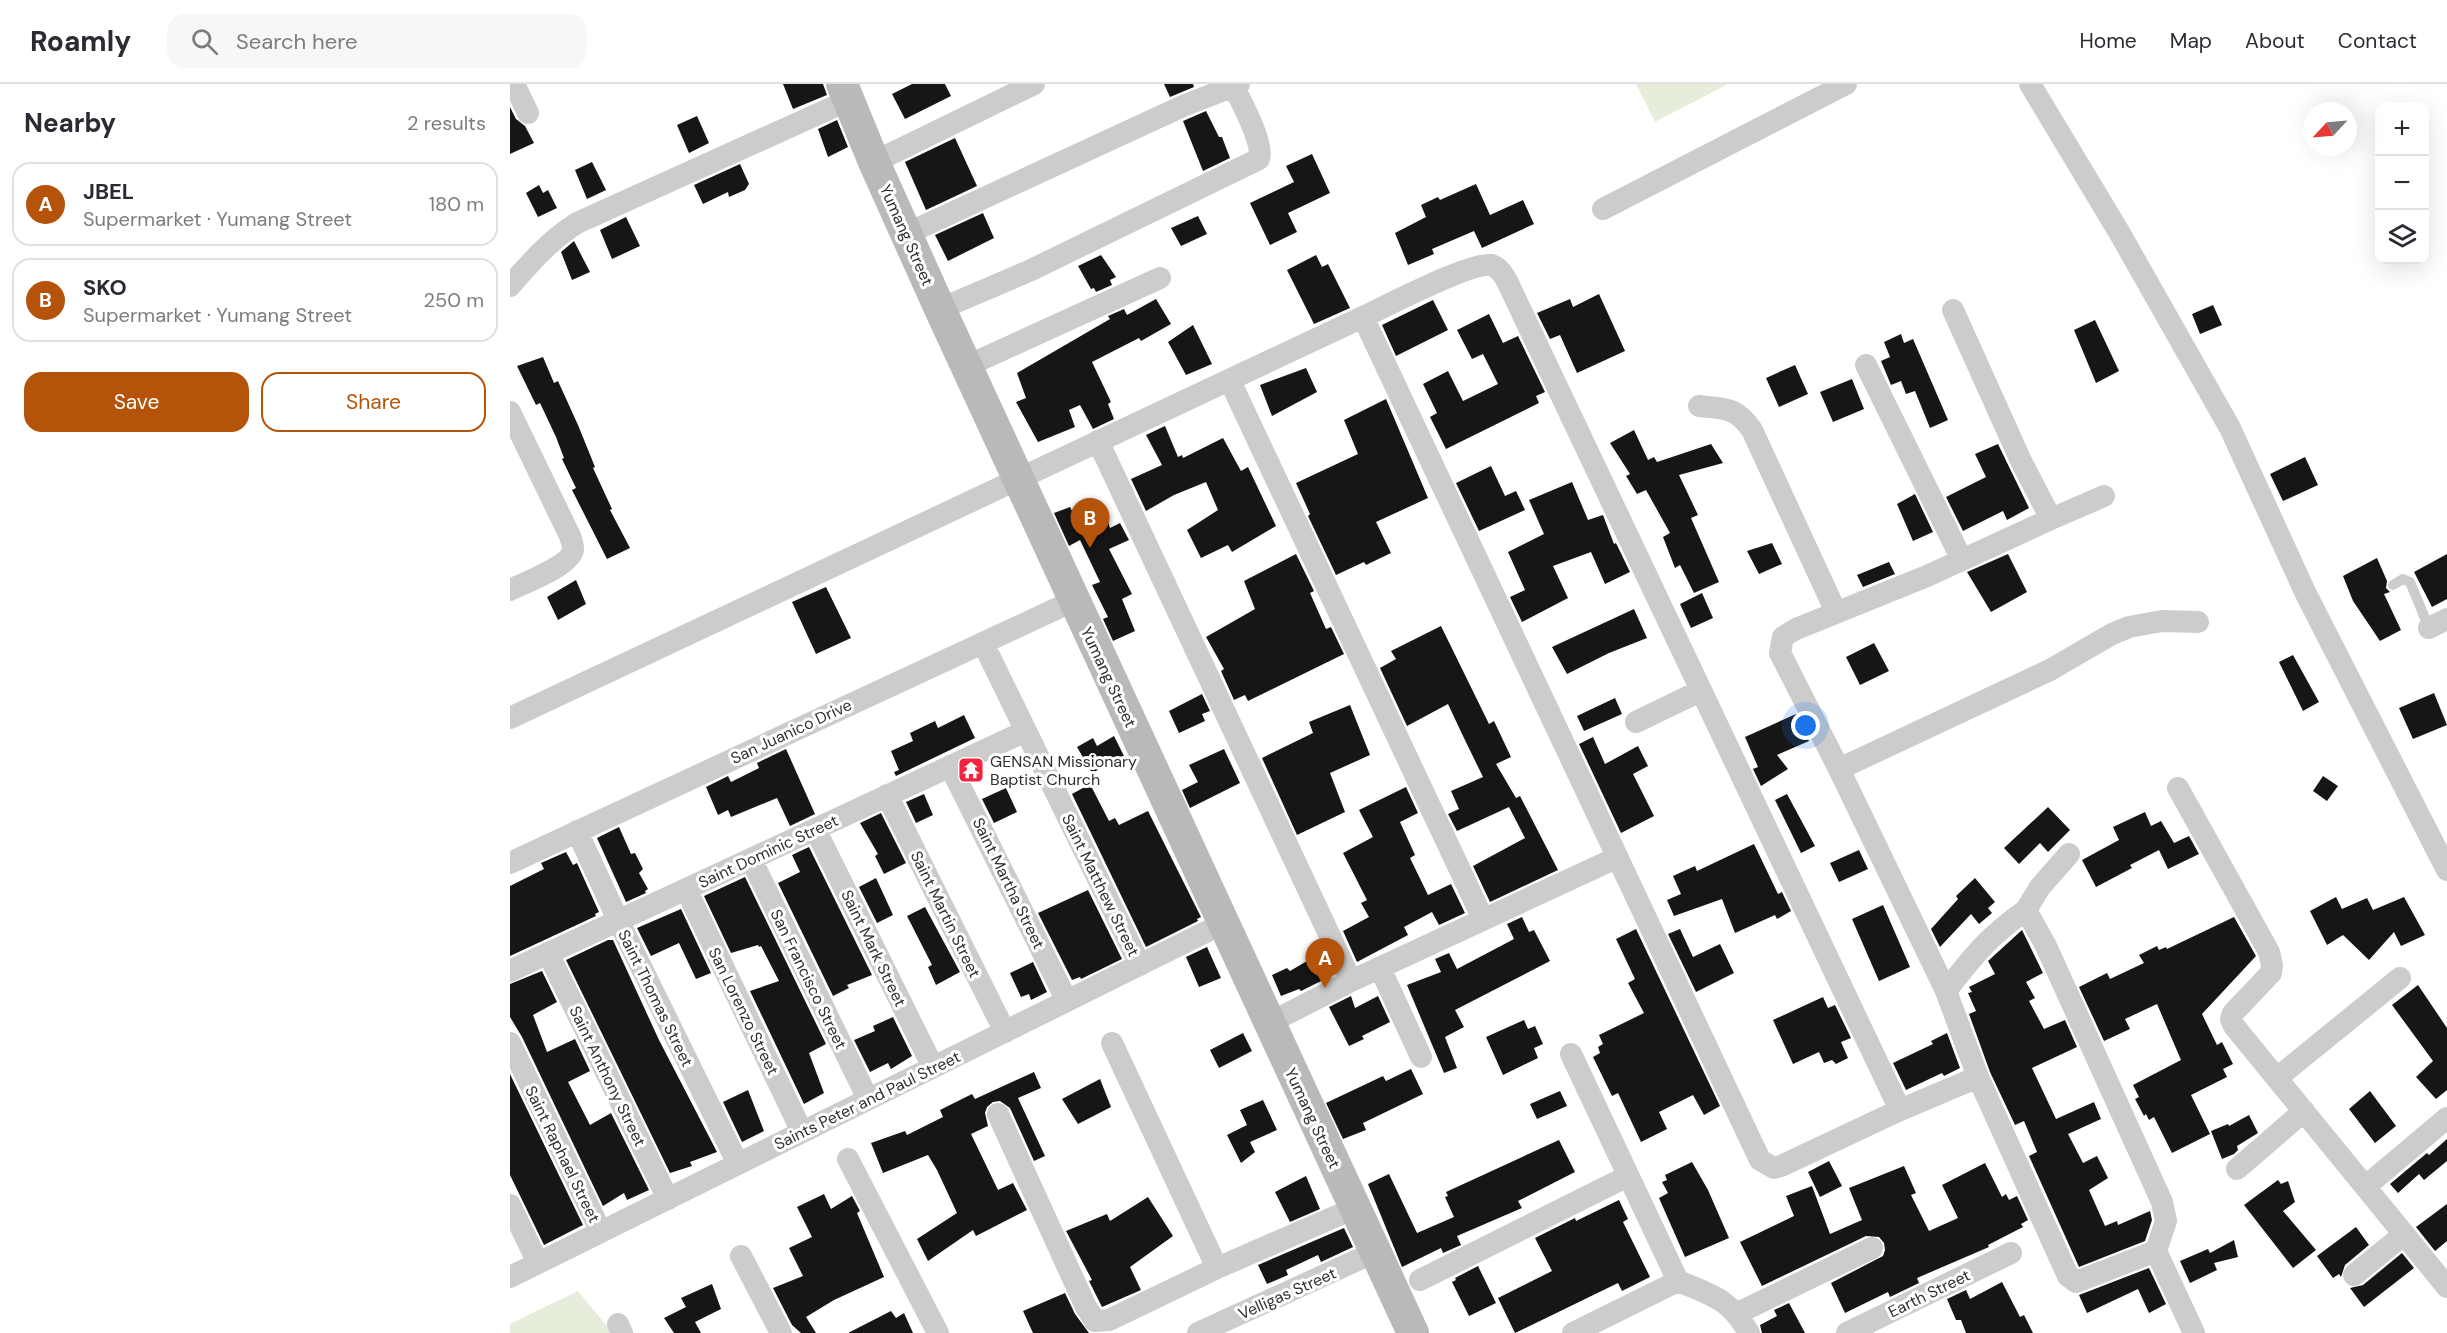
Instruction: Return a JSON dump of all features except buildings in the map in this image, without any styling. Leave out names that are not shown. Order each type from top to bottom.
[{"type":"main road","name":"Yumang Street","points":[[846,92],[906,234],[1073,601],[1413,1333]]},
{"type":"street","points":[[514,84],[528,113]]},
{"type":"street","points":[[874,162],[1034,84]]},
{"type":"street","points":[[1603,209],[1846,84]]},
{"type":"street","points":[[2030,84],[2120,232],[2230,428],[2306,594],[2447,870]]},
{"type":"street","points":[[906,234],[1175,110],[1236,85],[1258,141],[1261,155],[1259,159],[1029,271],[940,309]]},
{"type":"street","points":[[510,286],[543,249],[558,235],[577,223],[846,92]]},
{"type":"street","points":[[510,718],[1363,317],[1466,270],[1490,265],[1502,272],[1900,1110]]},
{"type":"street","points":[[967,366],[1160,278]]},
{"type":"street","points":[[1953,310],[2020,461],[2051,519]]},
{"type":"street","points":[[1363,317],[1760,1160],[1774,1168],[1781,1166],[1900,1110],[1978,1077]]},
{"type":"street","points":[[1866,365],[1962,560]]},
{"type":"street","points":[[1230,381],[1483,919]]},
{"type":"street","points":[[1699,406],[1732,409],[1749,425],[1836,612]]},
{"type":"street","points":[[510,412],[570,536],[573,549],[570,557],[562,564],[510,590]]},
{"type":"street","points":[[1098,441],[1351,981]]},
{"type":"street","points":[[2104,496],[1962,560],[1796,629],[1783,637],[1780,645],[1785,666],[1839,769],[1946,991],[1978,1077],[2068,1276],[2072,1281],[2082,1280],[2156,1251]]},
{"type":"street","name":"San Juanico Drive","points":[[510,863],[1073,601]]},
{"type":"street","points":[[1839,769],[2050,670],[2112,634],[2129,627],[2162,621],[2198,622]]},
{"type":"street","name":"Saint Matthew Street","points":[[983,643],[1140,965]]},
{"type":"street","points":[[1636,722],[1700,691]]},
{"type":"street","name":"Saint Dominic Street","points":[[510,971],[1026,731]]},
{"type":"street","name":"Saint Martha Street","points":[[950,766],[1067,1001]]},
{"type":"street","points":[[2178,788],[2269,952],[2272,965],[2271,973],[2234,1012],[2231,1019],[2447,1287]]},
{"type":"street","name":"Saint Martin Street","points":[[887,795],[1005,1032]]},
{"type":"street","name":"Saint Mark Street","points":[[815,829],[933,1067]]},
{"type":"street","name":"Saint Thomas Street","points":[[577,831],[618,920],[738,1164]]},
{"type":"street","points":[[1946,991],[1978,949],[1998,929],[2026,910],[2040,887],[2069,854]]},
{"type":"street","points":[[1269,1023],[1351,981],[1616,858]]},
{"type":"street","name":"San Francisco Street","points":[[751,859],[868,1099]]},
{"type":"street","name":"San Lorenzo Street","points":[[686,889],[802,1132]]},
{"type":"street","points":[[2026,910],[2046,946],[2166,1213],[2165,1227],[2156,1251],[2194,1333]]},
{"type":"street","name":"Saints Peter and Paul Street","points":[[510,1277],[1224,923]]},
{"type":"street","name":"Saint Anthony Street","points":[[548,953],[668,1199]]},
{"type":"street","points":[[1380,968],[1421,1057]]},
{"type":"street","points":[[2277,1078],[2400,978]]},
{"type":"street","name":"Saint Raphael Street","points":[[510,1043],[600,1232]]},
{"type":"street","points":[[1112,1043],[1217,1268]]},
{"type":"street","points":[[1571,1054],[1678,1281],[1717,1297],[1743,1323],[1872,1248]]},
{"type":"street","points":[[2237,1169],[2304,1111]]},
{"type":"street","points":[[998,1114],[1086,1307],[1095,1321],[1109,1320],[1217,1268],[1355,1208]]},
{"type":"street","points":[[2366,1186],[2447,1118]]},
{"type":"street","points":[[848,1159],[938,1333]]},
{"type":"street","points":[[1420,1280],[1628,1176]]},
{"type":"street","points":[[510,1205],[538,1263]]},
{"type":"street","points":[[2354,1275],[2403,1235]]},
{"type":"street","name":"Velligas Street","points":[[1198,1333],[1375,1252]]},
{"type":"street","name":"Earth Street","points":[[1847,1333],[2011,1253]]},
{"type":"street","points":[[741,1256],[781,1333]]},
{"type":"street","points":[[1573,1333],[1678,1281]]},
{"type":"lane","points":[[2392,585],[2403,579],[2410,582],[2438,624]]},
{"type":"green space","points":[[1636,84],[1728,84],[1655,122]]},
{"type":"green space","points":[[578,1291],[613,1333],[510,1333],[510,1324]]},
{"type":"place","name":"SKO","points":[[1090,548]]},
{"type":"place","name":"GENSAN Missionary Baptist Church","points":[[971,770]]},
{"type":"place","name":"JBEL","points":[[1325,988]]}]
